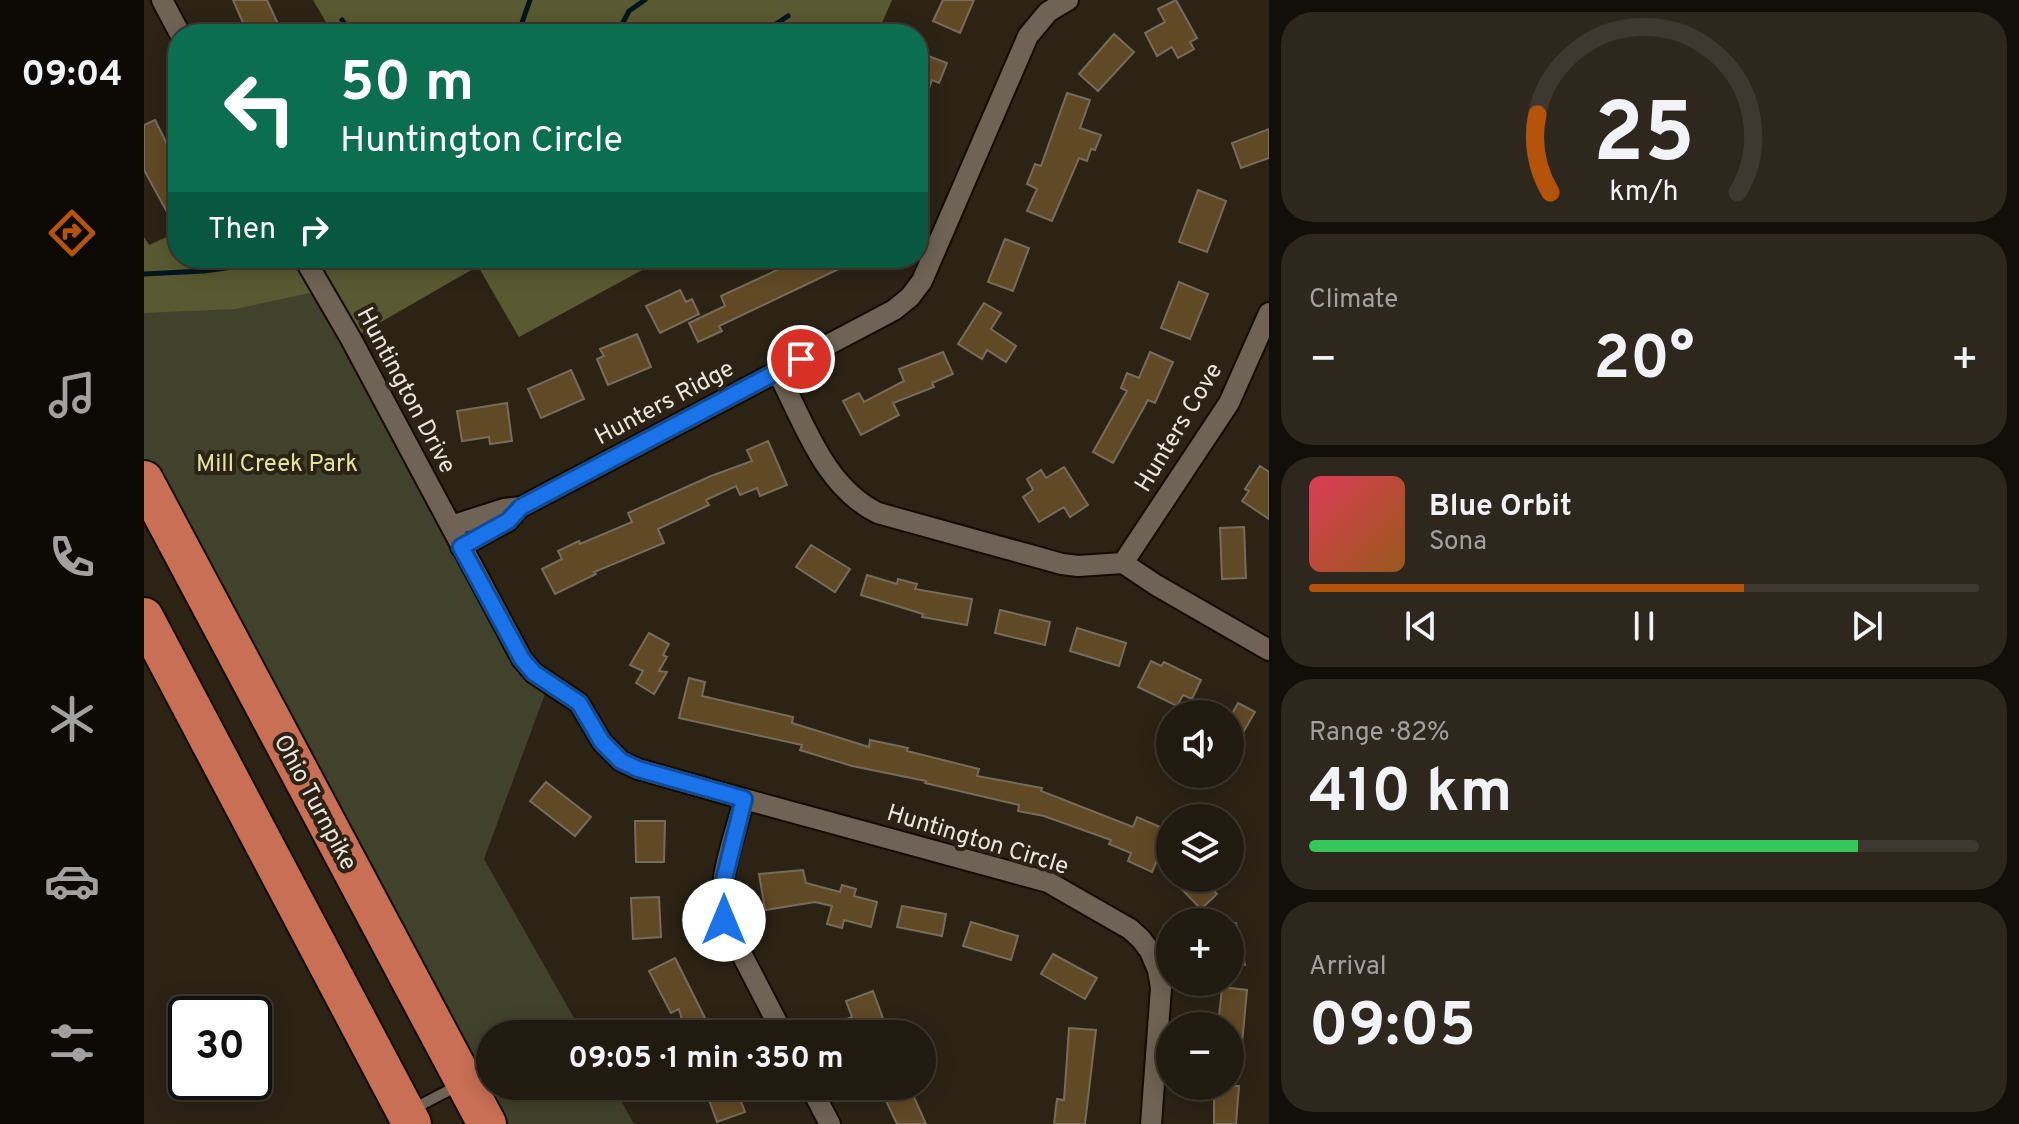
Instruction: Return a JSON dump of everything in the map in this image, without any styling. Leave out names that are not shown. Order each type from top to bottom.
[{"type":"highway","name":"Ohio Turnpike","points":[[144,480],[487,1124]]},
{"type":"highway","points":[[144,617],[409,1118]]},
{"type":"street","points":[[162,0],[175,24]]},
{"type":"street","name":"Hunters Ridge","points":[[928,267],[1028,36],[1048,12],[1068,0]]},
{"type":"street","name":"Huntington Drive","points":[[310,268],[461,547]]},
{"type":"street","name":"Hunters Ridge","points":[[461,547],[508,521],[521,507],[894,310],[910,297],[928,268]]},
{"type":"street","name":"Hunters Cove","points":[[1123,563],[1229,403],[1269,313]]},
{"type":"street","points":[[777,371],[835,479],[849,495],[867,508],[1062,564],[1123,563],[1269,650]]},
{"type":"street","name":"Hunters Ridge","points":[[451,526],[504,509],[521,507]]},
{"type":"street","name":"Huntington Circle","points":[[461,547],[522,659],[534,673],[579,703],[612,754],[638,769],[1048,882],[1130,929],[1150,951],[1161,988],[1151,1124]]},
{"type":"street","points":[[744,799],[722,888],[721,905],[724,920],[776,1020]]},
{"type":"street","points":[[817,1100],[830,1124]]},
{"type":"lane","points":[[409,1118],[465,1082]]},
{"type":"green space","points":[[313,0],[892,0],[881,24],[327,24]]},
{"type":"green space","points":[[168,236],[168,268],[475,268],[351,339],[323,290],[235,309],[144,313],[144,237],[149,245]]},
{"type":"green space","name":"Mill Creek Park","points":[[144,248],[168,255],[168,268],[475,268],[352,339],[451,526],[549,683],[484,859],[575,1020],[476,1020],[476,1100],[621,1100],[634,1124],[487,1124],[144,480]]},
{"type":"green space","name":"Mill Creek Park","points":[[479,268],[646,268],[519,337]]},
{"type":"green space","points":[[479,268],[646,268],[519,337]]},
{"type":"building","points":[[233,0],[267,0],[278,24],[244,24]]},
{"type":"building","points":[[943,0],[974,0],[960,33],[933,21]]},
{"type":"building","points":[[1176,0],[1197,38],[1190,42],[1194,49],[1178,58],[1172,47],[1157,56],[1145,33],[1165,22],[1158,9]]},
{"type":"building","points":[[1114,34],[1134,52],[1098,91],[1079,74]]},
{"type":"building","points":[[928,56],[947,63],[939,83],[932,80],[928,91]]},
{"type":"building","points":[[1067,93],[1090,100],[1080,128],[1101,135],[1087,161],[1079,158],[1052,221],[1027,211],[1037,189],[1027,184],[1035,164],[1041,166]]},
{"type":"building","points":[[155,120],[168,146],[168,214],[144,170],[144,125]]},
{"type":"building","points":[[1269,129],[1269,158],[1241,168],[1232,143]]},
{"type":"building","points":[[1198,190],[1226,201],[1207,252],[1179,242]]},
{"type":"building","points":[[1005,239],[1029,248],[1013,291],[988,282]]},
{"type":"building","points":[[781,268],[841,268],[719,326],[722,331],[698,342],[689,323],[725,306],[721,296]]},
{"type":"building","points":[[1179,282],[1208,294],[1190,339],[1161,328]]},
{"type":"building","points":[[680,290],[686,302],[692,299],[699,314],[660,333],[646,306]]},
{"type":"building","points":[[984,303],[1001,313],[991,329],[1016,346],[1006,362],[987,350],[982,359],[958,344]]},
{"type":"building","points":[[637,334],[651,367],[608,385],[597,359],[604,356],[600,349]]},
{"type":"building","points":[[943,352],[953,374],[932,383],[934,387],[893,403],[899,415],[861,435],[843,401],[859,393],[864,402],[904,381],[899,369]]},
{"type":"building","points":[[1150,352],[1173,362],[1155,403],[1148,400],[1113,463],[1093,452],[1127,391],[1121,388],[1127,373],[1139,378]]},
{"type":"building","points":[[571,370],[584,399],[541,418],[528,389]]},
{"type":"building","points":[[507,403],[512,441],[490,444],[489,437],[462,441],[457,411]]},
{"type":"building","points":[[768,441],[787,485],[760,496],[757,488],[740,495],[736,486],[706,500],[709,505],[658,529],[664,543],[594,572],[596,574],[555,594],[542,569],[562,559],[558,551],[632,522],[628,513],[752,461],[747,450]]},
{"type":"building","points":[[1260,466],[1269,472],[1269,519],[1242,501],[1249,491],[1245,489]]},
{"type":"building","points":[[1064,467],[1088,505],[1070,517],[1064,507],[1039,522],[1023,497],[1033,490],[1027,479],[1041,470],[1046,478]]},
{"type":"building","points":[[1244,527],[1246,578],[1222,579],[1220,528]]},
{"type":"building","points":[[811,545],[850,569],[835,592],[796,567]]},
{"type":"building","points":[[867,575],[897,584],[898,579],[917,584],[915,589],[972,599],[967,625],[922,617],[923,614],[861,595]]},
{"type":"building","points":[[1000,610],[1050,622],[1045,645],[995,633]]},
{"type":"building","points":[[1077,628],[1126,643],[1119,666],[1070,651]]},
{"type":"building","points":[[649,633],[669,644],[663,655],[667,657],[659,671],[667,672],[654,694],[636,683],[643,671],[630,665]]},
{"type":"building","points":[[1151,661],[1161,666],[1164,662],[1201,680],[1192,699],[1183,695],[1180,700],[1165,700],[1138,687]]},
{"type":"building","points":[[689,678],[705,682],[702,696],[793,717],[792,723],[869,747],[870,740],[908,748],[907,751],[979,769],[977,776],[1042,788],[1041,791],[1133,827],[1137,817],[1156,825],[1156,863],[1152,872],[1128,861],[1131,853],[1109,844],[1111,840],[1044,816],[1018,811],[1019,805],[852,766],[800,750],[802,745],[679,718]]},
{"type":"building","points":[[1244,706],[1255,712],[1244,731]]},
{"type":"building","points":[[546,782],[591,817],[575,836],[530,801]]},
{"type":"building","points":[[635,821],[665,821],[664,862],[636,862]]},
{"type":"building","points":[[803,870],[806,883],[840,892],[842,885],[856,889],[854,896],[877,902],[871,927],[844,920],[842,928],[827,924],[832,906],[815,902],[765,910],[759,874]]},
{"type":"building","points":[[1185,892],[1217,894],[1200,908]]},
{"type":"building","points":[[659,897],[661,937],[633,939],[631,898]]},
{"type":"building","points":[[902,906],[946,914],[942,936],[897,927]]},
{"type":"building","points":[[971,922],[1018,936],[1011,960],[963,946]]},
{"type":"building","points":[[1053,954],[1097,978],[1085,999],[1041,974]]},
{"type":"building","points":[[675,958],[706,1020],[682,1020],[679,1009],[671,1013],[649,971]]},
{"type":"building","points":[[1244,990],[1247,990],[1244,1022],[1244,1012],[1219,1012],[1221,996],[1244,996]]},
{"type":"building","points":[[873,991],[884,1020],[844,1020],[852,1017],[846,1001]]},
{"type":"building","points":[[1069,1028],[1096,1030],[1085,1124],[1054,1124],[1057,1099],[1064,1100]]},
{"type":"building","points":[[709,1100],[740,1100],[745,1112],[717,1122]]},
{"type":"building","points":[[886,1100],[915,1100],[926,1124],[897,1124]]},
{"type":"building","points":[[1214,1100],[1238,1100],[1236,1124],[1214,1124]]},
{"type":"waterway","points":[[522,24],[530,0]]},
{"type":"waterway","points":[[622,24],[629,11],[645,0]]},
{"type":"waterway","points":[[776,24],[788,16]]},
{"type":"waterway","points":[[342,20],[345,24]]},
{"type":"waterway","points":[[144,274],[225,268]]},
{"type":"route","points":[[724,920],[722,888],[744,799],[638,769],[612,754],[579,703],[534,673],[522,659],[461,547],[508,521],[521,507],[801,359]]}]
